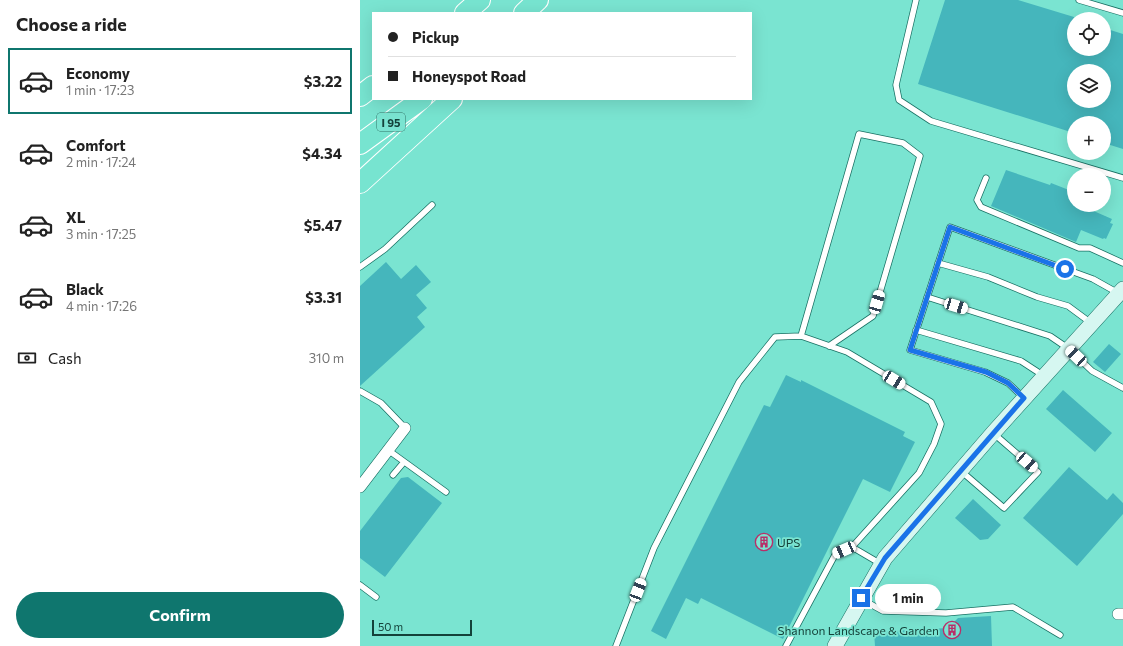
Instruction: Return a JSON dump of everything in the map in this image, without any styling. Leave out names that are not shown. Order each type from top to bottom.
[{"type":"highway","points":[[466,12],[480,0]]},
{"type":"highway","points":[[525,12],[538,0]]},
{"type":"highway","points":[[538,12],[548,0]]},
{"type":"highway","points":[[360,96],[372,87]]},
{"type":"highway","name":"I 95","points":[[360,144],[421,100]]},
{"type":"highway","points":[[360,183],[451,100]]},
{"type":"main road","points":[[835,646],[881,564],[960,470],[1092,323],[1122,292]]},
{"type":"street","points":[[360,487],[405,428]]},
{"type":"lane","points":[[916,0],[896,85],[898,100],[931,121],[1123,178]]},
{"type":"lane","points":[[1079,0],[1123,13]]},
{"type":"lane","points":[[801,336],[859,134],[903,143],[920,156],[873,316],[829,346]]},
{"type":"lane","points":[[986,178],[977,200],[981,208],[1079,248],[1090,248],[1123,263]]},
{"type":"lane","points":[[360,267],[386,249],[432,206]]},
{"type":"lane","points":[[1024,398],[1008,383],[986,372],[910,350],[950,227],[1093,279],[1122,292]]},
{"type":"lane","points":[[938,263],[988,277],[1037,297],[1068,306],[1092,323]]},
{"type":"lane","points":[[927,297],[1050,336],[1069,349],[1092,371],[1123,388]]},
{"type":"lane","points":[[916,330],[1021,361],[1044,376]]},
{"type":"lane","points":[[616,646],[654,548],[739,382],[775,337],[801,336],[846,352],[930,402],[940,424],[934,444],[919,473],[852,547],[836,554],[786,646]]},
{"type":"lane","points":[[360,391],[381,403],[405,428]]},
{"type":"lane","points":[[960,470],[1004,508],[1038,472],[993,433]]},
{"type":"lane","points":[[388,450],[446,492]]},
{"type":"lane","points":[[394,475],[404,462]]},
{"type":"lane","points":[[852,547],[881,564]]},
{"type":"lane","points":[[360,585],[376,596]]},
{"type":"lane","points":[[861,598],[883,612],[946,613],[1013,607],[1060,635]]},
{"type":"building","points":[[945,0],[1018,0],[1067,15],[1067,56],[1111,56],[1111,30],[1123,34],[1123,149],[1111,145],[1111,116],[1067,116],[1067,131],[918,84]]},
{"type":"building","points":[[1006,170],[1067,189],[1067,212],[1096,212],[1112,219],[1110,223],[1113,224],[1106,239],[1081,230],[1076,242],[991,206]]},
{"type":"building","points":[[386,262],[401,279],[416,265],[431,282],[416,295],[427,308],[417,317],[425,327],[360,386],[360,286]]},
{"type":"building","points":[[1109,344],[1121,354],[1105,372],[1093,362]]},
{"type":"building","name":"UPS","points":[[786,375],[801,382],[801,380],[905,432],[903,436],[915,442],[890,492],[863,479],[783,639],[701,598],[698,604],[686,598],[666,639],[651,631],[764,405],[770,407]]},
{"type":"building","points":[[1063,390],[1112,433],[1095,452],[1046,409]]},
{"type":"building","points":[[1069,467],[1107,500],[1113,493],[1123,503],[1123,514],[1077,566],[1023,518]]},
{"type":"building","points":[[408,477],[442,503],[385,577],[360,558],[360,531],[401,478]]},
{"type":"building","points":[[973,499],[1001,525],[988,539],[980,540],[955,518]]},
{"type":"building","name":"Shannon Landscape & Garden","points":[[991,616],[992,646],[875,646],[874,632],[948,628],[958,618]]},
{"type":"place","name":"UPS","points":[[764,542]]},
{"type":"place","name":"Shannon Landscape & Garden","points":[[952,630]]},
{"type":"route","points":[[861,598],[885,558],[1024,398],[1008,383],[986,372],[910,350],[950,227],[1065,269]]}]
